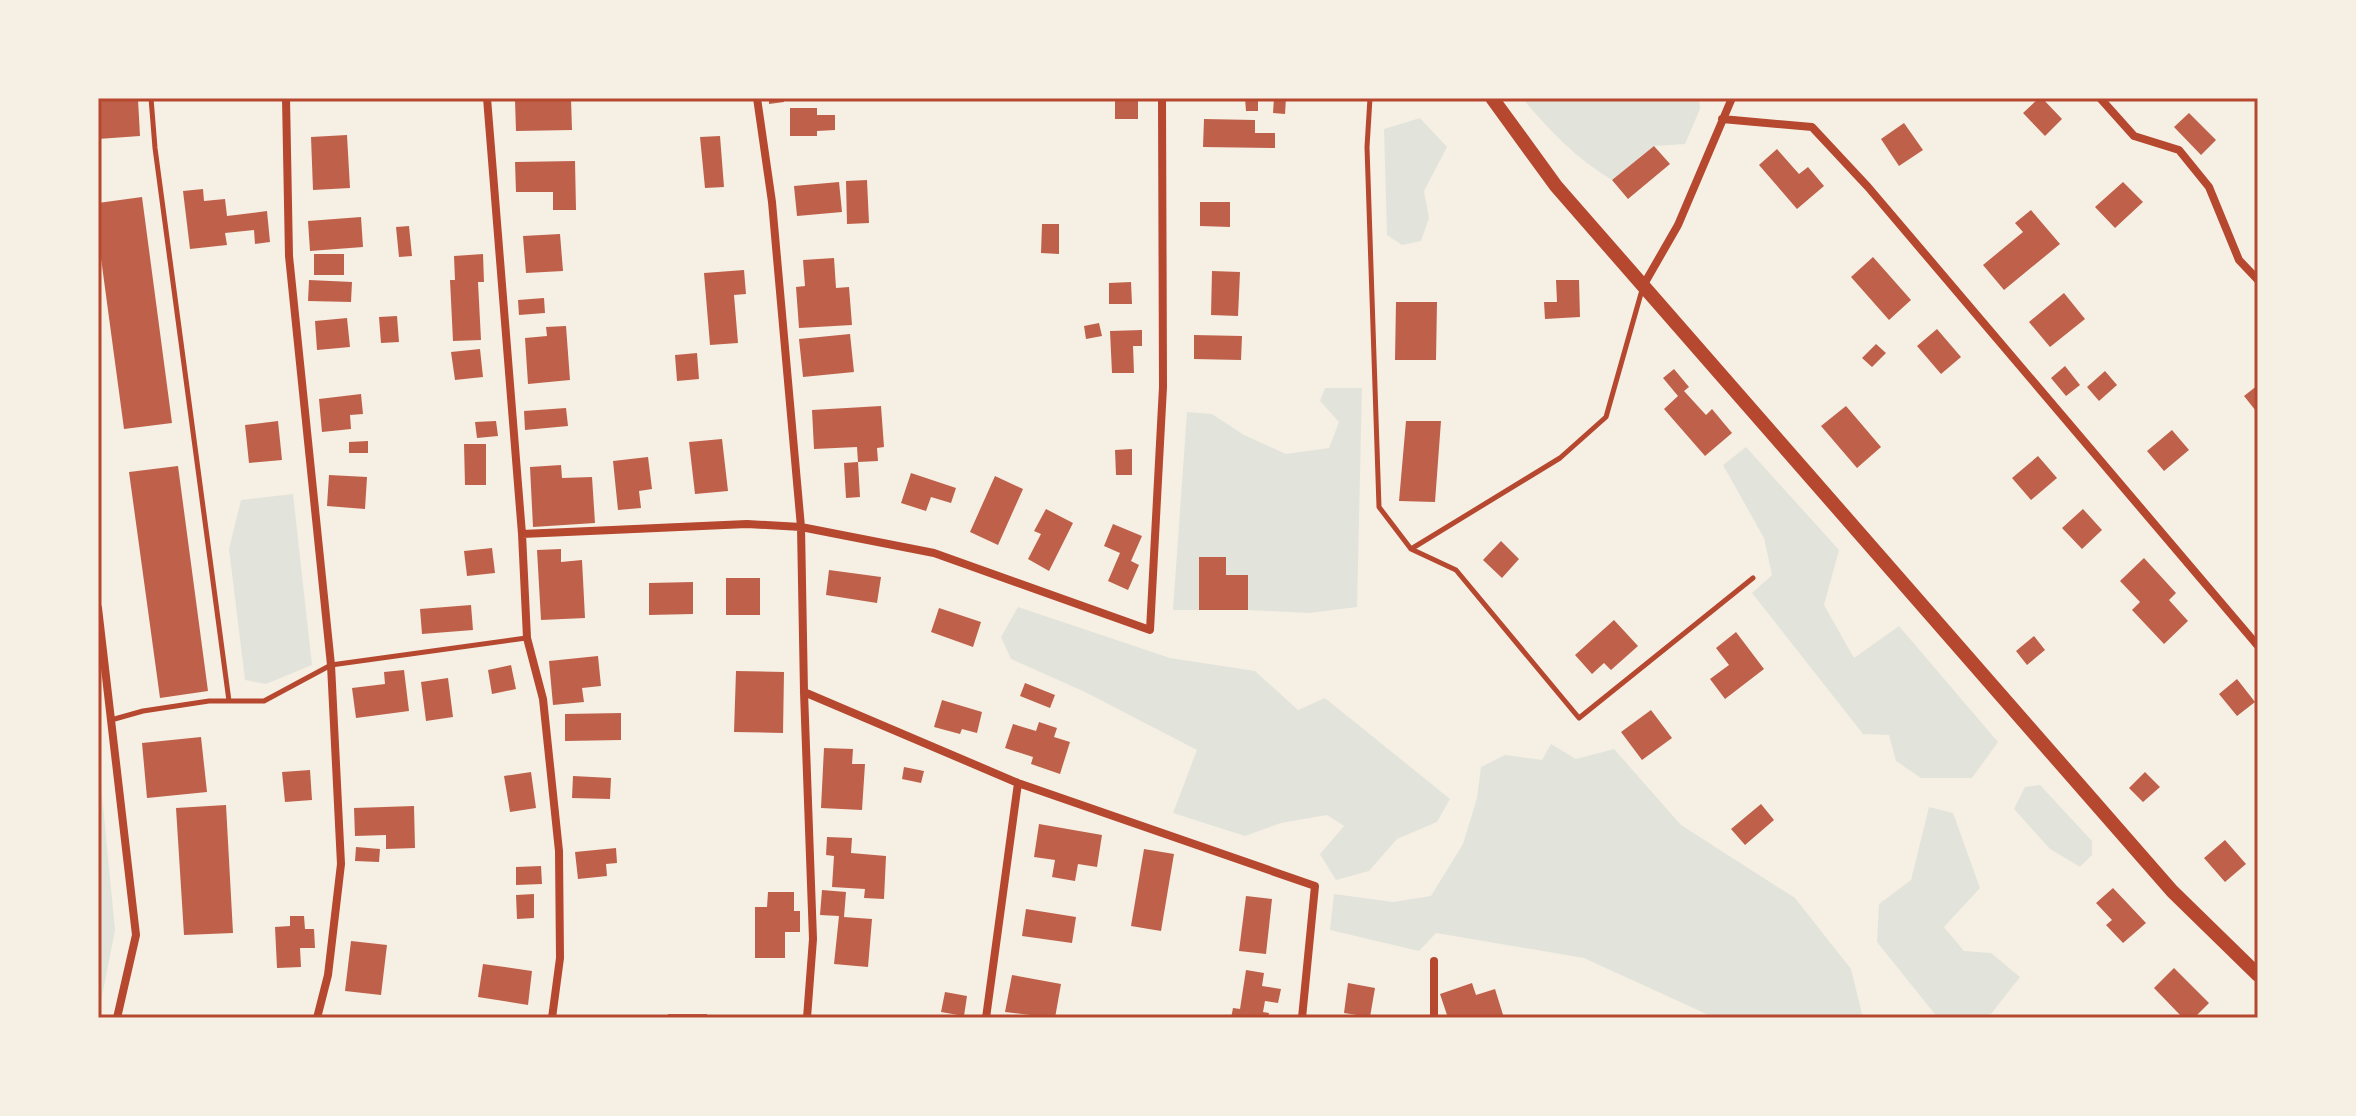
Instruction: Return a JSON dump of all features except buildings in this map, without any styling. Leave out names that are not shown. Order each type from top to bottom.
[{"type":"main road","points":[[1492,98],[1556,186],[1643,286],[2172,891],[2257,973]]},
{"type":"street","points":[[286,98],[289,256],[331,665],[341,864],[328,975],[317,1018]]},
{"type":"street","points":[[487,98],[522,534],[527,638],[543,699],[559,851],[560,958],[552,1018]]},
{"type":"street","points":[[757,98],[772,202],[801,527],[813,939],[807,1018]]},
{"type":"street","points":[[522,534],[747,524],[801,527],[934,553],[1150,630],[1163,387],[1162,98]]},
{"type":"street","points":[[1643,286],[1678,225],[1732,98]]},
{"type":"street","points":[[2100,98],[2134,136],[2179,150],[2209,187],[2239,260],[2258,280]]},
{"type":"street","points":[[1722,119],[1812,127],[1868,187],[2258,646]]},
{"type":"street","points":[[98,608],[136,935],[117,1018]]},
{"type":"street","points":[[804,692],[1018,783],[1315,886],[1302,1018]]},
{"type":"street","points":[[986,1018],[1018,783]]},
{"type":"street","points":[[1434,961],[1434,1018]]},
{"type":"lane","points":[[151,98],[229,701]]},
{"type":"lane","points":[[1370,98],[1367,147],[1379,507],[1411,549],[1456,570],[1579,718],[1753,578]]},
{"type":"lane","points":[[1411,549],[1560,458],[1606,417],[1643,286]]},
{"type":"lane","points":[[111,720],[143,711],[209,701],[264,701],[331,665],[527,638]]},
{"type":"shaded area","points":[[1522,98],[1699,98],[1700,109],[1685,144],[1654,146],[1612,180],[1563,143]]},
{"type":"shaded area","points":[[1420,118],[1447,147],[1424,191],[1429,218],[1421,241],[1402,245],[1387,235],[1384,129]]},
{"type":"shaded area","points":[[1325,388],[1362,388],[1357,607],[1309,613],[1248,610],[1248,575],[1226,575],[1199,558],[1199,610],[1173,610],[1187,412],[1212,414],[1244,435],[1286,454],[1329,448],[1339,422],[1320,401]]},
{"type":"shaded area","points":[[1746,447],[1839,550],[1824,605],[1854,658],[1899,626],[1998,742],[1972,778],[1921,778],[1896,761],[1889,735],[1863,734],[1752,593],[1772,575],[1764,538],[1723,465]]},
{"type":"shaded area","points":[[293,494],[312,665],[266,684],[245,680],[229,549],[241,500]]},
{"type":"shaded area","points":[[1018,607],[1170,658],[1255,671],[1298,710],[1325,698],[1450,799],[1437,822],[1397,839],[1369,871],[1336,880],[1320,854],[1344,826],[1327,815],[1281,823],[1245,836],[1173,813],[1197,750],[1085,692],[1011,659],[1001,637]]},
{"type":"shaded area","points":[[1551,744],[1576,759],[1614,749],[1681,825],[1795,898],[1851,969],[1863,1018],[1715,1018],[1584,958],[1436,933],[1419,951],[1330,930],[1334,894],[1393,902],[1431,896],[1463,844],[1477,798],[1481,767],[1505,755],[1542,760]]},
{"type":"shaded area","points":[[98,753],[115,930],[98,1017]]},
{"type":"shaded area","points":[[2040,785],[2092,841],[2092,855],[2080,867],[2050,849],[2014,809],[2025,787]]},
{"type":"shaded area","points":[[1929,807],[1953,813],[1980,888],[1944,927],[1964,951],[1991,953],[2020,977],[1991,1014],[1971,1018],[1938,1018],[1877,942],[1879,904],[1911,880]]}]
